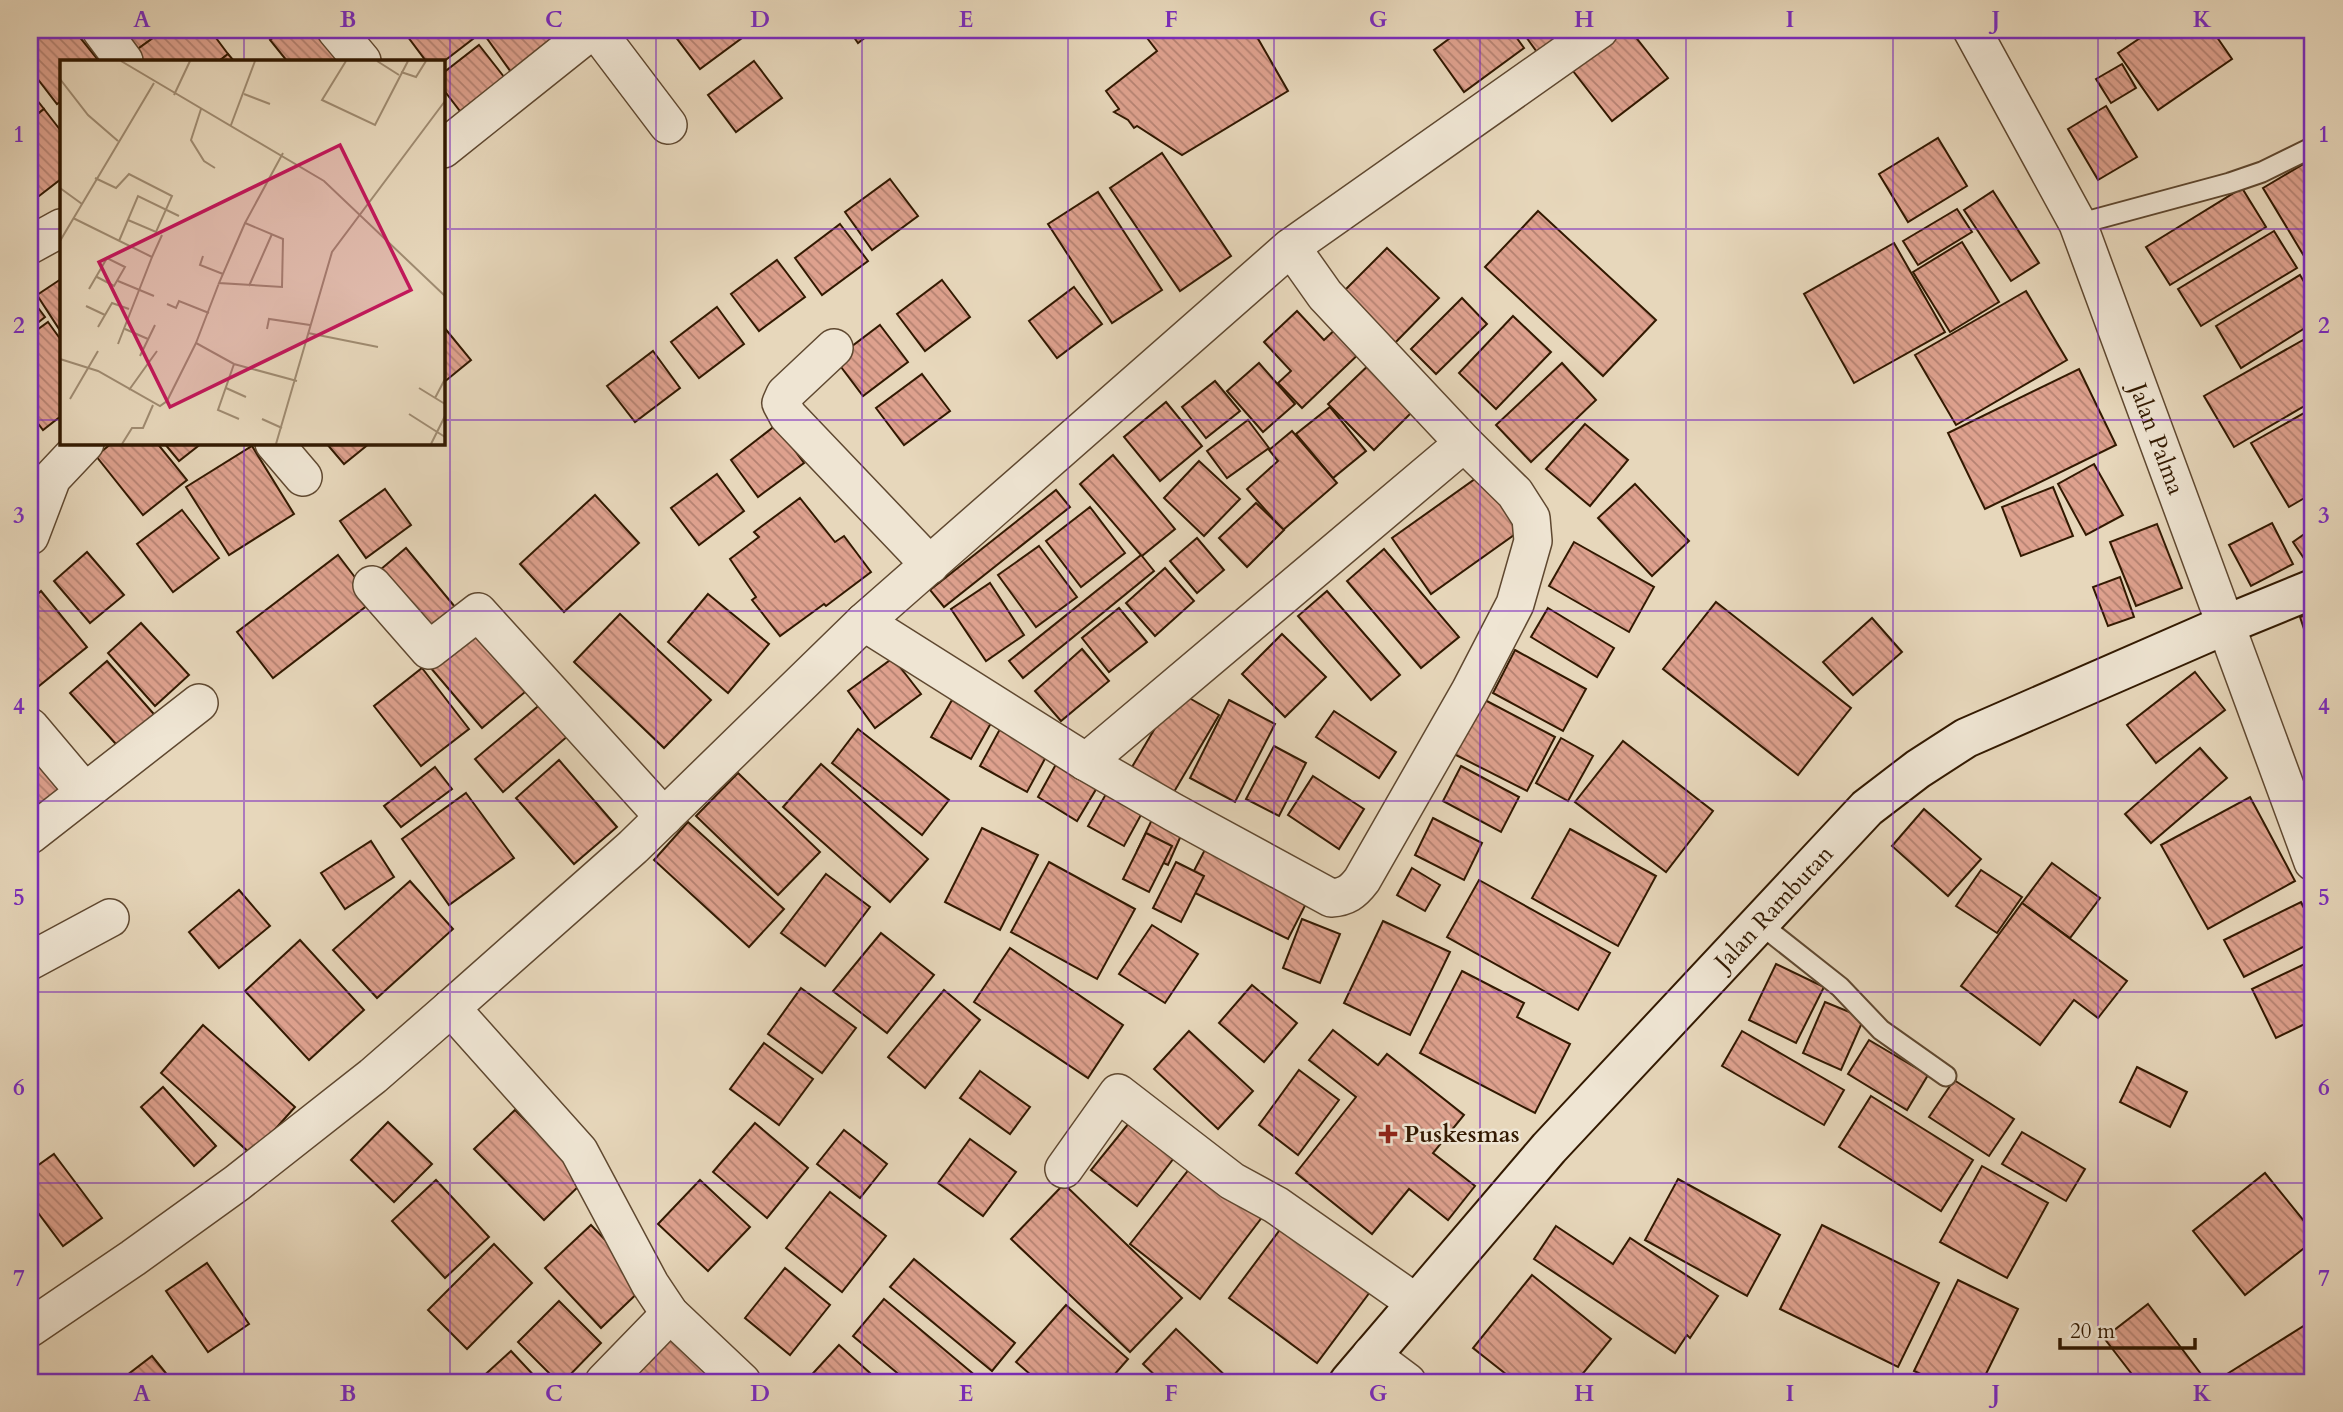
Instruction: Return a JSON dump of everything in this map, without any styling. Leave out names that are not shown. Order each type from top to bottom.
[{"type":"street","points":[[101,30],[123,60]]},
{"type":"street","points":[[336,30],[361,60]]},
{"type":"street","points":[[444,148],[594,30],[668,125]]},
{"type":"street","points":[[30,1328],[237,1183],[373,1076],[633,847],[864,622],[1291,247],[1599,30]]},
{"type":"street","name":"Jalan Palma","points":[[1972,30],[2078,224],[2313,862]]},
{"type":"street","points":[[30,245],[60,229]]},
{"type":"street","points":[[864,622],[1086,762],[1173,812],[1331,898],[1353,892],[1470,691],[1515,604],[1533,541],[1531,518],[1515,493],[1464,443],[1325,295],[1291,247]]},
{"type":"street","points":[[834,348],[785,394],[781,403],[788,416],[930,565]]},
{"type":"street","points":[[1086,762],[1464,443]]},
{"type":"street","points":[[30,536],[41,466],[83,444]]},
{"type":"street","points":[[275,444],[303,477]]},
{"type":"street","points":[[372,585],[429,650],[478,612],[664,817]]},
{"type":"street","name":"Jalan Rambutan","points":[[1360,1369],[1549,1148],[1867,808],[1918,769],[1966,738],[2313,589]]},
{"type":"street","points":[[30,835],[198,703]]},
{"type":"street","points":[[30,727],[85,792]]},
{"type":"street","points":[[30,961],[110,918]]},
{"type":"street","points":[[451,1008],[579,1151],[649,1284],[670,1314],[742,1382]]},
{"type":"street","points":[[1064,1170],[1118,1093],[1233,1181],[1276,1205],[1416,1303]]},
{"type":"street","points":[[604,1382],[670,1314]]},
{"type":"street","points":[[1360,1369],[1407,1382]]},
{"type":"lane","points":[[2078,224],[2230,183],[2262,172],[2313,147]]},
{"type":"lane","points":[[1759,923],[1840,987],[1881,1030],[1946,1076]]},
{"type":"building","points":[[46,30],[74,30],[98,60],[60,60],[60,102],[57,104],[30,69],[30,42]]},
{"type":"building","points":[[119,30],[164,30],[135,51]]},
{"type":"building","points":[[164,30],[210,30],[228,54],[220,60],[142,60],[135,51]]},
{"type":"building","points":[[283,30],[332,30],[356,60],[286,60],[270,40]]},
{"type":"building","points":[[408,30],[474,30],[478,35],[444,61],[425,60],[405,33]]},
{"type":"building","points":[[496,30],[551,30],[559,41],[513,75],[486,37]]},
{"type":"building","points":[[742,30],[746,35],[700,69],[672,32]]},
{"type":"building","points":[[849,30],[875,30],[858,43]]},
{"type":"building","points":[[1141,30],[1240,30],[1245,36],[1253,30],[1288,91],[1182,155],[1137,126],[1134,128],[1128,120],[1114,112],[1119,109],[1106,91],[1157,51]]},
{"type":"building","points":[[1461,30],[1511,30],[1524,48],[1464,92],[1434,50]]},
{"type":"building","points":[[1521,30],[1580,30],[1542,59]]},
{"type":"building","points":[[1626,30],[1630,30],[1668,78],[1612,121],[1573,71]]},
{"type":"building","points":[[2111,30],[2127,30],[2116,38]]},
{"type":"building","points":[[2152,30],[2212,30],[2232,59],[2158,110],[2118,53]]},
{"type":"building","points":[[479,45],[508,82],[463,115],[444,90],[444,72]]},
{"type":"building","points":[[228,54],[233,60],[220,60]]},
{"type":"building","points":[[754,61],[782,98],[736,132],[708,95]]},
{"type":"building","points":[[2122,64],[2136,88],[2111,103],[2096,79]]},
{"type":"building","points":[[30,91],[44,109],[30,120]]},
{"type":"building","points":[[2106,106],[2137,157],[2098,180],[2068,129]]},
{"type":"building","points":[[44,109],[60,130],[60,180],[30,203],[30,120]]},
{"type":"building","points":[[1938,138],[1967,186],[1908,222],[1879,174]]},
{"type":"building","points":[[1162,153],[1231,256],[1180,291],[1110,188]]},
{"type":"building","points":[[2312,159],[2313,161],[2313,271],[2263,188]]},
{"type":"building","points":[[890,179],[918,216],[872,250],[845,212]]},
{"type":"building","points":[[2242,188],[2266,227],[2170,285],[2146,247]]},
{"type":"building","points":[[1993,191],[2039,263],[2011,281],[1964,210]]},
{"type":"building","points":[[1098,192],[1162,290],[1112,323],[1048,224]]},
{"type":"building","points":[[1957,209],[1972,232],[1918,265],[1903,241]]},
{"type":"building","points":[[1538,211],[1656,320],[1603,376],[1485,267]]},
{"type":"building","points":[[840,224],[868,261],[822,295],[795,258]]},
{"type":"building","points":[[2274,231],[2297,268],[2201,326],[2178,289]]},
{"type":"building","points":[[1962,242],[1999,302],[1950,332],[1913,272]]},
{"type":"building","points":[[1894,243],[1945,332],[1854,383],[1804,294]]},
{"type":"building","points":[[1387,248],[1439,298],[1390,348],[1338,297]]},
{"type":"building","points":[[777,260],[805,297],[759,331],[731,294]]},
{"type":"building","points":[[2300,275],[2313,297],[2313,323],[2241,368],[2216,326]]},
{"type":"building","points":[[60,280],[60,330],[37,295]]},
{"type":"building","points":[[942,280],[970,317],[925,351],[897,314]]},
{"type":"building","points":[[1074,287],[1102,324],[1057,358],[1029,321]]},
{"type":"building","points":[[2026,291],[2067,360],[1956,425],[1915,355]]},
{"type":"building","points":[[30,297],[45,317],[30,329]]},
{"type":"building","points":[[1462,298],[1487,324],[1436,374],[1411,349]]},
{"type":"building","points":[[717,307],[744,344],[699,378],[671,342]]},
{"type":"building","points":[[1297,311],[1324,340],[1342,323],[1365,348],[1302,408],[1278,383],[1291,371],[1264,342]]},
{"type":"building","points":[[1513,316],[1551,352],[1496,409],[1459,373]]},
{"type":"building","points":[[48,322],[60,339],[60,417],[43,430],[30,413],[30,335]]},
{"type":"building","points":[[880,325],[908,362],[863,396],[835,359]]},
{"type":"building","points":[[444,327],[471,360],[444,382]]},
{"type":"building","points":[[2303,340],[2313,358],[2313,401],[2234,447],[2204,396]]},
{"type":"building","points":[[653,351],[680,388],[635,422],[607,386]]},
{"type":"building","points":[[1374,360],[1419,405],[1374,450],[1328,404]]},
{"type":"building","points":[[1259,363],[1295,404],[1263,432],[1227,391]]},
{"type":"building","points":[[1562,363],[1596,400],[1531,462],[1496,425]]},
{"type":"building","points":[[2079,369],[2116,445],[1985,509],[1948,433]]},
{"type":"building","points":[[922,374],[950,411],[904,445],[876,408]]},
{"type":"building","points":[[1215,381],[1240,411],[1206,438],[1182,407]]},
{"type":"building","points":[[1166,402],[1202,446],[1160,481],[1124,437]]},
{"type":"building","points":[[1330,407],[1366,451],[1333,478],[1296,434]]},
{"type":"building","points":[[2313,408],[2313,493],[2289,507],[2251,443]]},
{"type":"building","points":[[1248,420],[1269,448],[1227,478],[1207,451]]},
{"type":"building","points":[[1585,424],[1628,460],[1590,506],[1546,469]]},
{"type":"building","points":[[776,425],[804,463],[758,497],[731,460]]},
{"type":"building","points":[[1292,431],[1337,483],[1283,530],[1247,489],[1278,461],[1269,450]]},
{"type":"building","points":[[111,444],[158,444],[187,480],[143,515],[96,456]]},
{"type":"building","points":[[165,444],[201,444],[179,461]]},
{"type":"building","points":[[327,444],[369,444],[344,464]]},
{"type":"building","points":[[252,446],[294,514],[229,555],[186,487]]},
{"type":"building","points":[[1113,455],[1175,529],[1142,556],[1154,571],[1023,678],[1009,661],[1141,555],[1080,484]]},
{"type":"building","points":[[1199,461],[1240,499],[1204,536],[1164,498]]},
{"type":"building","points":[[2094,464],[2123,515],[2086,535],[2058,484]]},
{"type":"building","points":[[717,474],[744,511],[699,545],[671,508]]},
{"type":"building","points":[[1482,474],[1521,530],[1431,594],[1392,538]]},
{"type":"building","points":[[1635,484],[1689,541],[1652,576],[1598,518]]},
{"type":"building","points":[[2053,487],[2073,536],[2021,556],[2002,507]]},
{"type":"building","points":[[385,489],[411,525],[366,558],[340,521]]},
{"type":"building","points":[[1056,490],[1070,507],[944,607],[930,590]]},
{"type":"building","points":[[595,495],[639,543],[564,612],[520,564]]},
{"type":"building","points":[[800,498],[835,542],[844,536],[871,572],[780,636],[752,600],[756,597],[730,559],[759,537],[754,532]]},
{"type":"building","points":[[1256,503],[1284,530],[1247,567],[1219,538]]},
{"type":"building","points":[[1090,507],[1125,553],[1081,587],[1046,541]]},
{"type":"building","points":[[182,510],[219,558],[173,592],[137,544]]},
{"type":"building","points":[[2272,523],[2293,564],[2251,586],[2229,545]]},
{"type":"building","points":[[2157,524],[2182,588],[2136,606],[2110,542]]},
{"type":"building","points":[[2313,528],[2313,572],[2293,542]]},
{"type":"building","points":[[1197,538],[1224,570],[1197,593],[1170,561]]},
{"type":"building","points":[[1574,542],[1654,587],[1629,632],[1549,586]]},
{"type":"building","points":[[1039,546],[1077,597],[1036,627],[998,575]]},
{"type":"building","points":[[406,548],[460,613],[428,640],[374,575]]},
{"type":"building","points":[[1384,549],[1459,637],[1421,668],[1347,581]]},
{"type":"building","points":[[87,552],[124,595],[90,623],[54,581]]},
{"type":"building","points":[[338,555],[373,601],[273,678],[237,632]]},
{"type":"building","points":[[1165,568],[1194,601],[1155,636],[1126,603]]},
{"type":"building","points":[[2120,577],[2134,617],[2108,626],[2093,587]]},
{"type":"building","points":[[990,583],[1024,635],[986,661],[951,609]]},
{"type":"building","points":[[41,591],[87,647],[39,686],[30,674],[30,601]]},
{"type":"building","points":[[1327,591],[1400,675],[1371,700],[1298,616]]},
{"type":"building","points":[[708,594],[769,644],[728,693],[668,642]]},
{"type":"building","points":[[1716,602],[1851,708],[1798,775],[1663,669]]},
{"type":"building","points":[[1119,608],[1147,642],[1109,672],[1082,638]]},
{"type":"building","points":[[1548,608],[1614,648],[1597,677],[1531,637]]},
{"type":"building","points":[[2313,613],[2313,656],[2300,617]]},
{"type":"building","points":[[620,614],[711,700],[664,748],[574,662]]},
{"type":"building","points":[[1872,618],[1902,652],[1853,695],[1823,662]]},
{"type":"building","points":[[141,623],[189,675],[155,706],[108,653]]},
{"type":"building","points":[[479,626],[531,687],[482,728],[430,667]]},
{"type":"building","points":[[1282,634],[1326,677],[1285,717],[1242,674]]},
{"type":"building","points":[[1082,649],[1109,681],[1061,721],[1035,691]]},
{"type":"building","points":[[1515,650],[1586,689],[1563,731],[1493,693]]},
{"type":"building","points":[[893,658],[921,694],[875,728],[848,691]]},
{"type":"building","points":[[107,661],[160,721],[124,753],[70,693]]},
{"type":"building","points":[[422,668],[469,729],[421,766],[374,706]]},
{"type":"building","points":[[2195,672],[2225,710],[2156,763],[2127,725]]},
{"type":"building","points":[[1177,691],[1219,715],[1174,792],[1132,767]]},
{"type":"building","points":[[1483,699],[1555,737],[1527,791],[1454,754]]},
{"type":"building","points":[[952,700],[991,723],[971,759],[931,737]]},
{"type":"building","points":[[1229,700],[1275,724],[1235,802],[1190,778]]},
{"type":"building","points":[[542,703],[569,735],[503,792],[475,759]]},
{"type":"building","points":[[1334,711],[1396,752],[1379,778],[1316,737]]},
{"type":"building","points":[[858,729],[949,800],[922,835],[832,763]]},
{"type":"building","points":[[1000,729],[1047,755],[1027,792],[980,766]]},
{"type":"building","points":[[1561,738],[1593,756],[1568,801],[1536,783]]},
{"type":"building","points":[[1623,741],[1713,811],[1666,872],[1575,802]]},
{"type":"building","points":[[1274,746],[1306,763],[1279,816],[1246,799]]},
{"type":"building","points":[[2200,748],[2227,778],[2151,843],[2125,814]]},
{"type":"building","points":[[30,750],[68,791],[30,819]]},
{"type":"building","points":[[1060,757],[1101,781],[1077,821],[1038,797]]},
{"type":"building","points":[[559,760],[617,827],[574,864],[516,798]]},
{"type":"building","points":[[821,764],[928,859],[890,902],[783,807]]},
{"type":"building","points":[[1461,766],[1519,797],[1501,832],[1443,801]]},
{"type":"building","points":[[435,767],[452,789],[401,827],[384,806]]},
{"type":"building","points":[[738,773],[820,852],[778,895],[696,816]]},
{"type":"building","points":[[1313,776],[1364,809],[1339,849],[1288,815]]},
{"type":"building","points":[[1111,785],[1147,804],[1124,846],[1088,826]]},
{"type":"building","points":[[466,793],[514,858],[449,905],[402,839]]},
{"type":"building","points":[[2250,797],[2295,881],[2208,929],[2161,845]]},
{"type":"building","points":[[1157,809],[1187,822],[1168,865],[1137,851]]},
{"type":"building","points":[[1924,809],[1981,859],[1948,896],[1892,846]]},
{"type":"building","points":[[1433,818],[1482,843],[1464,880],[1415,855]]},
{"type":"building","points":[[688,822],[784,909],[749,947],[654,860]]},
{"type":"building","points":[[982,828],[1038,855],[1000,930],[945,902]]},
{"type":"building","points":[[1570,829],[1656,876],[1618,946],[1532,898]]},
{"type":"building","points":[[1146,833],[1172,846],[1149,892],[1123,879]]},
{"type":"building","points":[[1211,838],[1313,890],[1288,939],[1185,888]]},
{"type":"building","points":[[371,841],[394,877],[345,909],[321,873]]},
{"type":"building","points":[[1049,862],[1135,909],[1097,979],[1011,932]]},
{"type":"building","points":[[1176,862],[1204,876],[1181,922],[1153,908]]},
{"type":"building","points":[[2052,863],[2100,898],[2070,938],[2022,903]]},
{"type":"building","points":[[1412,868],[1440,885],[1425,911],[1397,895]]},
{"type":"building","points":[[1981,870],[2022,897],[1997,933],[1956,906]]},
{"type":"building","points":[[826,874],[870,907],[825,966],[781,933]]},
{"type":"building","points":[[1479,880],[1610,953],[1578,1010],[1447,937]]},
{"type":"building","points":[[410,881],[453,929],[377,998],[333,950]]},
{"type":"building","points":[[239,890],[270,926],[219,968],[189,932]]},
{"type":"building","points":[[2301,902],[2313,926],[2313,942],[2244,977],[2224,940]]},
{"type":"building","points":[[2022,903],[2127,981],[2098,1018],[2074,1000],[2040,1045],[1961,986]]},
{"type":"building","points":[[1302,919],[1340,934],[1320,983],[1283,968]]},
{"type":"building","points":[[1383,921],[1450,952],[1410,1035],[1344,1003]]},
{"type":"building","points":[[1152,925],[1198,954],[1165,1003],[1119,974]]},
{"type":"building","points":[[881,933],[934,975],[887,1033],[833,991]]},
{"type":"building","points":[[300,940],[364,1010],[309,1060],[245,991]]},
{"type":"building","points":[[1010,948],[1123,1025],[1088,1078],[974,1002]]},
{"type":"building","points":[[2313,960],[2313,1020],[2276,1038],[2252,989]]},
{"type":"building","points":[[1776,964],[1824,987],[1796,1043],[1749,1020]]},
{"type":"building","points":[[1462,971],[1524,1003],[1517,1017],[1570,1044],[1535,1113],[1420,1053]]},
{"type":"building","points":[[1252,985],[1297,1023],[1264,1062],[1219,1023]]},
{"type":"building","points":[[801,988],[856,1028],[822,1073],[768,1034]]},
{"type":"building","points":[[944,990],[980,1020],[925,1088],[888,1057]]},
{"type":"building","points":[[1825,1002],[1864,1018],[1841,1070],[1803,1053]]},
{"type":"building","points":[[203,1025],[295,1107],[252,1155],[161,1073]]},
{"type":"building","name":"Puskesmas","points":[[1333,1030],[1378,1065],[1387,1054],[1464,1115],[1433,1153],[1475,1186],[1448,1220],[1409,1189],[1372,1234],[1296,1173],[1356,1097],[1309,1060]]},
{"type":"building","points":[[1189,1031],[1253,1091],[1218,1129],[1154,1069]]},
{"type":"building","points":[[1742,1031],[1844,1090],[1824,1125],[1722,1066]]},
{"type":"building","points":[[1869,1040],[1928,1075],[1907,1110],[1848,1074]]},
{"type":"building","points":[[764,1043],[813,1079],[779,1125],[730,1089]]},
{"type":"building","points":[[2137,1067],[2187,1092],[2170,1127],[2120,1102]]},
{"type":"building","points":[[1299,1070],[1339,1100],[1298,1155],[1259,1125]]},
{"type":"building","points":[[980,1071],[1030,1107],[1010,1134],[960,1098]]},
{"type":"building","points":[[1954,1080],[2014,1119],[1989,1156],[1929,1117]]},
{"type":"building","points":[[163,1087],[216,1146],[194,1166],[141,1107]]},
{"type":"building","points":[[1871,1096],[1973,1160],[1941,1211],[1839,1147]]},
{"type":"building","points":[[515,1110],[585,1180],[544,1220],[474,1149]]},
{"type":"building","points":[[388,1122],[432,1164],[394,1202],[351,1160]]},
{"type":"building","points":[[755,1123],[808,1168],[767,1218],[713,1172]]},
{"type":"building","points":[[1129,1123],[1174,1158],[1137,1206],[1091,1170]]},
{"type":"building","points":[[844,1130],[887,1164],[860,1198],[817,1164]]},
{"type":"building","points":[[2022,1132],[2085,1169],[2066,1201],[2002,1164]]},
{"type":"building","points":[[970,1139],[1016,1172],[983,1216],[938,1183]]},
{"type":"building","points":[[54,1154],[102,1218],[63,1246],[30,1202],[30,1171]]},
{"type":"building","points":[[1194,1163],[1263,1216],[1200,1299],[1130,1244]]},
{"type":"building","points":[[1982,1166],[2048,1203],[2007,1278],[1940,1242]]},
{"type":"building","points":[[2265,1173],[2313,1232],[2313,1241],[2245,1295],[2193,1231]]},
{"type":"building","points":[[1678,1179],[1780,1235],[1747,1296],[1645,1240]]},
{"type":"building","points":[[436,1180],[489,1237],[445,1278],[392,1221]]},
{"type":"building","points":[[700,1180],[750,1227],[708,1271],[658,1224]]},
{"type":"building","points":[[1064,1184],[1182,1298],[1130,1352],[1011,1239]]},
{"type":"building","points":[[830,1192],[886,1236],[842,1292],[786,1248]]},
{"type":"building","points":[[591,1225],[647,1284],[601,1328],[545,1268]]},
{"type":"building","points":[[1822,1225],[1939,1283],[1898,1367],[1780,1309]]},
{"type":"building","points":[[1556,1226],[1613,1264],[1630,1238],[1718,1296],[1690,1338],[1687,1335],[1675,1353],[1534,1259]]},
{"type":"building","points":[[1282,1227],[1370,1292],[1317,1363],[1229,1298]]},
{"type":"building","points":[[494,1244],[532,1283],[467,1349],[428,1310]]},
{"type":"building","points":[[914,1259],[1015,1343],[992,1371],[890,1287]]},
{"type":"building","points":[[207,1263],[249,1324],[208,1352],[166,1291]]},
{"type":"building","points":[[785,1268],[830,1305],[790,1355],[745,1318]]},
{"type":"building","points":[[1532,1275],[1611,1339],[1576,1382],[1516,1382],[1473,1348]]},
{"type":"building","points":[[1958,1280],[2018,1309],[1982,1382],[1938,1382],[1914,1371]]},
{"type":"building","points":[[884,1299],[983,1382],[908,1382],[853,1336]]},
{"type":"building","points":[[559,1301],[601,1343],[563,1382],[558,1382],[518,1342]]},
{"type":"building","points":[[2148,1304],[2207,1382],[2138,1382],[2104,1338]]},
{"type":"building","points":[[1066,1305],[1128,1359],[1108,1382],[1039,1382],[1016,1362]]},
{"type":"building","points":[[2313,1320],[2313,1382],[2232,1382],[2227,1374]]},
{"type":"building","points":[[1176,1329],[1232,1382],[1162,1382],[1143,1364]]},
{"type":"building","points":[[673,1334],[723,1382],[630,1382]]},
{"type":"building","points":[[839,1345],[880,1382],[805,1382]]},
{"type":"building","points":[[511,1351],[540,1382],[478,1381]]},
{"type":"building","points":[[152,1356],[173,1382],[118,1382]]},
{"type":"place","name":"Puskesmas","points":[[1388,1134]]}]
